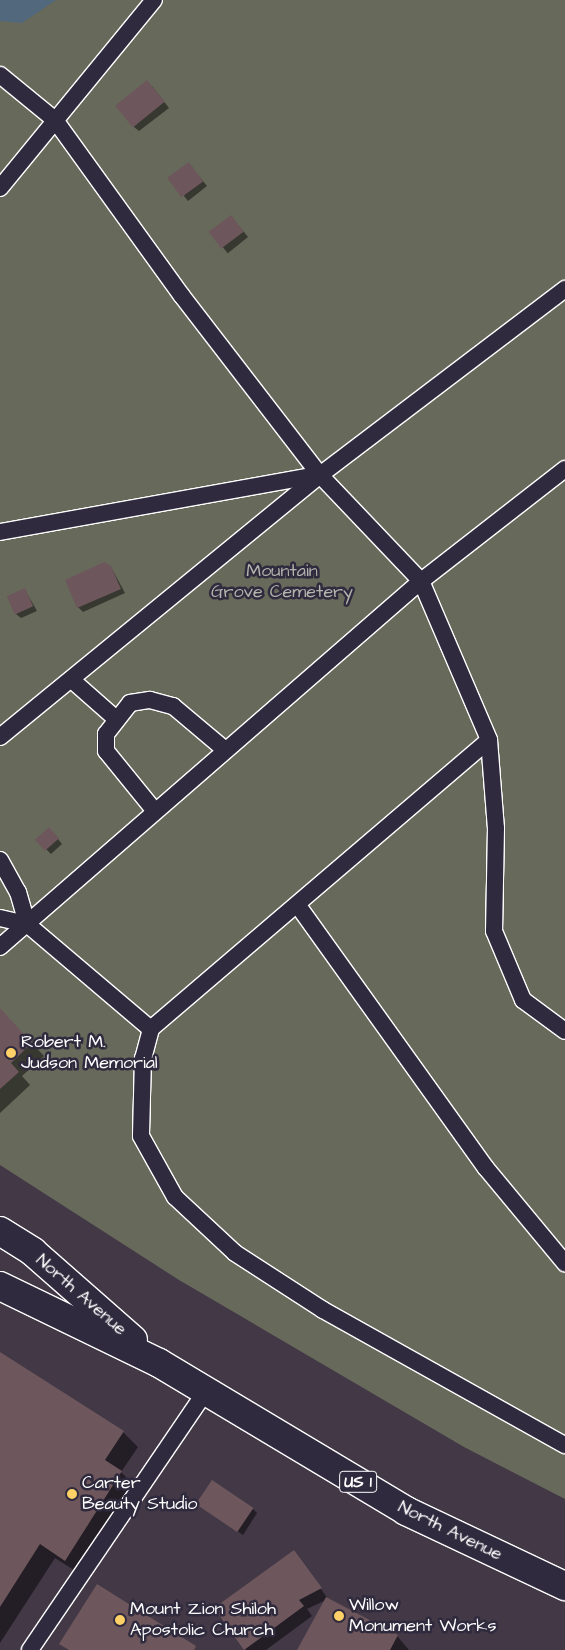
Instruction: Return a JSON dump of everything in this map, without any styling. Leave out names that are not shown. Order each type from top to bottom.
[{"type":"main road","name":"North Avenue","points":[[0,1232],[33,1252],[158,1362]]},
{"type":"main road","name":"North Avenue","points":[[0,1286],[158,1362],[406,1511],[565,1586]]},
{"type":"lane","points":[[0,188],[154,0]]},
{"type":"lane","points":[[0,75],[55,120],[182,296],[320,474],[421,580],[489,740],[496,828],[494,931],[523,1000],[565,1031]]},
{"type":"lane","points":[[0,737],[73,681],[320,474],[565,289]]},
{"type":"lane","points":[[0,947],[154,810],[421,580],[565,469]]},
{"type":"lane","points":[[0,532],[320,474]]},
{"type":"lane","points":[[73,681],[115,718]]},
{"type":"lane","points":[[154,810],[106,751],[106,734],[115,718],[130,703],[150,700],[173,706],[224,749]]},
{"type":"lane","points":[[489,740],[299,907],[151,1029],[143,1058],[141,1136],[175,1197],[235,1253],[323,1310],[565,1445]]},
{"type":"lane","points":[[0,860],[18,892],[27,924]]},
{"type":"lane","points":[[299,907],[486,1168],[565,1263]]},
{"type":"lane","points":[[0,918],[27,924],[151,1029]]},
{"type":"lane","points":[[30,1650],[206,1391]]},
{"type":"green space","name":"Mountain Grove Cemetery","points":[[0,0],[565,0],[565,1499],[464,1447],[179,1280],[0,1165]]},
{"type":"water","points":[[0,0],[56,0],[22,23],[0,21]]},
{"type":"building","points":[[147,80],[165,102],[133,128],[115,106]]},
{"type":"building","points":[[189,162],[203,181],[181,197],[167,178]]},
{"type":"building","points":[[231,215],[244,232],[221,249],[209,232]]},
{"type":"building","points":[[104,562],[111,566],[121,589],[77,608],[65,580]]},
{"type":"building","points":[[25,588],[33,606],[15,614],[7,596]]},
{"type":"building","points":[[49,827],[59,838],[45,851],[35,840]]},
{"type":"building","name":"Robert M. Judson Memorial","points":[[0,1008],[32,1043],[11,1063],[19,1072],[0,1089]]},
{"type":"building","points":[[0,1352],[124,1431],[105,1460],[122,1471],[65,1561],[40,1544],[0,1607]]},
{"type":"building","points":[[212,1480],[253,1508],[237,1532],[196,1504]]},
{"type":"building","points":[[294,1550],[322,1588],[299,1600],[304,1606],[244,1650],[214,1608]]},
{"type":"building","points":[[97,1584],[196,1646],[194,1650],[69,1650],[59,1644]]},
{"type":"building","name":"Willow Monument Works","points":[[326,1597],[398,1635],[390,1650],[297,1650]]},
{"type":"place","name":"Robert M. Judson Memorial","points":[[11,1053]]},
{"type":"place","name":"Carter Beauty Studio","points":[[72,1494]]},
{"type":"place","name":"Willow Monument Works","points":[[339,1616]]},
{"type":"place","name":"Mount Zion Shiloh Apostolic Church","points":[[120,1620]]}]
